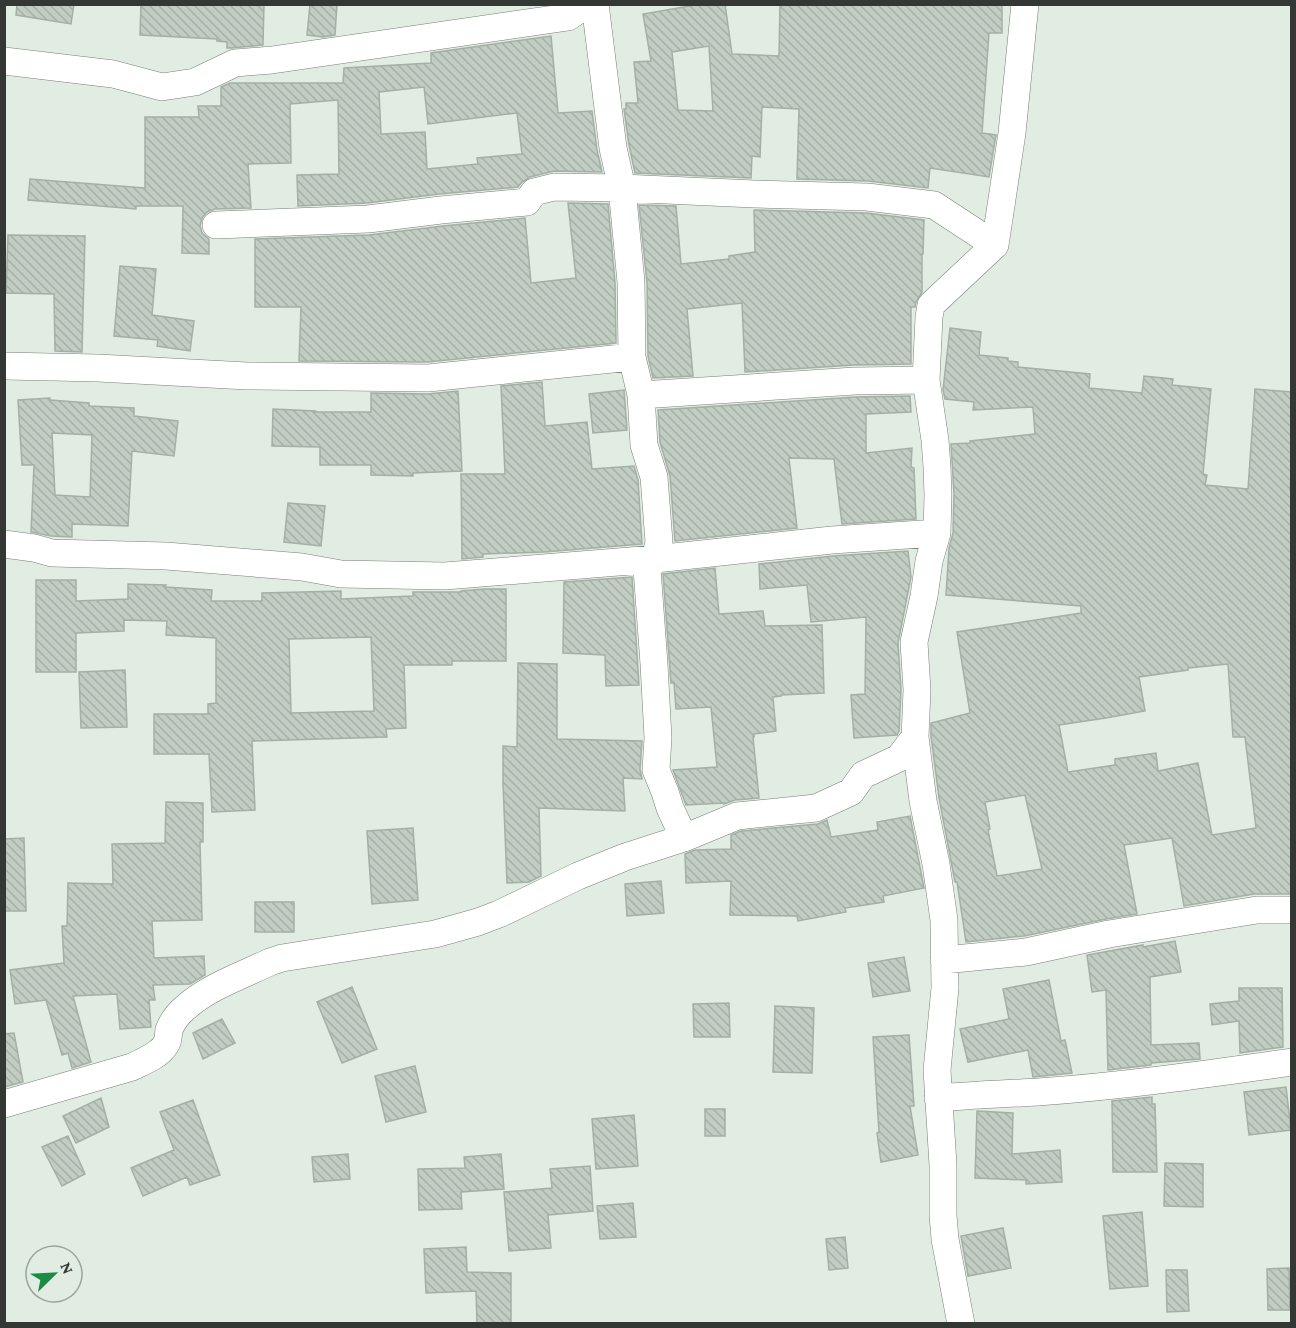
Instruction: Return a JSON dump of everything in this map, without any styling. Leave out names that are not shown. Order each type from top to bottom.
[{"type":"street","points":[[4,61],[113,74],[162,87],[195,82],[235,63],[568,17],[587,4]]},
{"type":"street","points":[[595,4],[614,148],[622,188],[631,282],[632,357],[641,395],[644,445],[654,477],[658,524],[659,542],[655,559],[647,569],[658,738],[656,770],[684,838]]},
{"type":"street","points":[[961,1323],[945,1239],[938,1098],[937,1070],[945,988],[944,920],[936,864],[923,801],[915,737],[917,690],[914,642],[929,561],[937,533],[936,458],[926,380],[929,318],[931,305],[995,245],[1012,133],[1025,4]]},
{"type":"street","points":[[216,225],[368,219],[527,202],[534,192],[554,187],[622,188],[867,196],[934,205],[995,245]]},
{"type":"street","points":[[4,366],[98,368],[247,376],[428,378],[632,357]]},
{"type":"street","points":[[641,395],[855,381],[926,380]]},
{"type":"street","points":[[4,544],[52,553],[166,556],[302,567],[341,574],[445,576],[655,559],[832,540],[937,533]]},
{"type":"street","points":[[4,1104],[132,1067],[149,1058],[167,1043],[174,1021],[196,998],[270,962],[457,929],[500,914],[578,876],[625,857],[684,838],[737,816],[816,808],[851,792],[862,775],[899,758],[915,737]]},
{"type":"street","points":[[944,960],[1026,952],[1109,934],[1257,910],[1292,910]]},
{"type":"street","points":[[938,1098],[1109,1085],[1211,1074],[1292,1062]]},
{"type":"building","points":[[17,4],[74,4],[71,24],[16,15]]},
{"type":"building","points":[[141,4],[264,4],[263,45],[227,48],[227,42],[217,41],[217,39],[140,35]]},
{"type":"building","points":[[310,4],[337,4],[335,35],[323,37],[307,35]]},
{"type":"building","points":[[701,4],[725,4],[732,54],[779,56],[780,4],[1002,4],[1002,33],[989,33],[982,133],[996,135],[989,177],[930,168],[928,188],[868,181],[797,179],[799,109],[762,107],[760,157],[752,156],[751,178],[635,173],[624,109],[626,109],[626,103],[638,103],[634,62],[651,61],[643,14]],"holes":[[[709,46],[713,111],[678,110],[672,52]]]},
{"type":"building","points":[[551,36],[558,113],[592,111],[602,172],[554,171],[530,177],[518,187],[367,203],[298,206],[297,175],[339,174],[338,100],[290,104],[291,163],[248,164],[251,208],[215,209],[207,212],[202,218],[200,226],[202,233],[209,239],[209,254],[182,253],[183,206],[136,206],[136,209],[28,200],[30,179],[145,188],[145,117],[199,117],[198,106],[221,106],[221,87],[230,83],[343,83],[344,68],[431,63],[431,53]],"holes":[[[424,87],[428,124],[517,113],[522,154],[477,158],[478,164],[427,169],[425,132],[381,134],[379,92]]]},
{"type":"building","points":[[568,203],[608,204],[615,283],[616,343],[427,362],[299,361],[301,307],[255,307],[255,239],[369,235],[525,218],[531,283],[576,278]]},
{"type":"building","points":[[639,205],[676,206],[681,264],[729,259],[729,256],[755,252],[754,210],[866,213],[924,220],[922,292],[915,307],[911,307],[911,364],[745,372],[742,303],[687,309],[693,376],[653,378],[648,356],[647,282]]},
{"type":"building","points":[[8,235],[85,236],[82,352],[55,351],[54,294],[6,293]]},
{"type":"building","points":[[120,266],[156,269],[152,315],[194,321],[190,351],[157,346],[158,340],[114,336]]},
{"type":"building","points":[[950,328],[981,332],[979,355],[1008,358],[1008,361],[1018,362],[1018,367],[1090,374],[1089,388],[1142,393],[1144,376],[1173,379],[1172,385],[1211,389],[1203,474],[1207,475],[1205,485],[1248,489],[1255,389],[1292,392],[1290,490],[1292,490],[1292,894],[1254,894],[1184,906],[1172,838],[1124,845],[1137,914],[1024,936],[966,942],[957,882],[955,882],[939,798],[931,736],[931,723],[970,713],[957,632],[1081,613],[1081,606],[946,595],[949,548],[953,533],[954,494],[951,444],[1035,434],[1033,407],[973,410],[974,402],[945,399],[943,390]],"holes":[[[1228,664],[1233,737],[1245,737],[1256,828],[1212,835],[1198,763],[1158,771],[1156,753],[1115,759],[1115,765],[1068,772],[1059,725],[1145,711],[1139,677],[1188,670],[1188,668]],[[1025,795],[1042,869],[997,876],[985,802]]]},
{"type":"building","points":[[542,382],[545,426],[587,422],[592,469],[634,466],[638,480],[642,544],[544,552],[483,554],[483,557],[462,559],[461,474],[505,474],[501,386]]},
{"type":"building","points":[[624,390],[627,430],[593,433],[589,394]]},
{"type":"building","points":[[458,391],[462,471],[413,473],[413,476],[371,475],[371,465],[320,465],[320,447],[272,446],[273,409],[371,412],[371,393],[428,394]]},
{"type":"building","points":[[910,396],[911,412],[866,414],[866,453],[912,448],[911,467],[914,468],[916,519],[842,524],[834,459],[789,458],[797,528],[675,541],[670,476],[660,442],[658,410],[856,397]]},
{"type":"building","points":[[50,398],[50,400],[89,403],[89,406],[134,408],[134,416],[178,421],[174,456],[132,451],[128,526],[72,524],[72,537],[31,532],[34,465],[22,465],[18,400]],"holes":[[[52,433],[92,435],[90,497],[55,495]]]},
{"type":"building","points":[[288,503],[325,506],[321,546],[284,542]]},
{"type":"building","points":[[908,551],[911,577],[898,643],[901,690],[899,731],[897,735],[854,738],[851,695],[865,694],[866,617],[811,622],[807,585],[760,589],[759,564]]},
{"type":"building","points":[[715,568],[719,614],[763,611],[765,626],[822,625],[824,693],[773,697],[776,731],[754,734],[753,737],[759,798],[735,800],[724,804],[686,805],[673,770],[717,767],[711,707],[676,709],[674,683],[671,683],[663,574]]},
{"type":"building","points":[[632,577],[639,685],[606,686],[605,655],[563,653],[564,582]]},
{"type":"building","points":[[36,580],[76,580],[76,601],[128,599],[128,584],[212,590],[211,601],[262,601],[262,593],[341,591],[341,599],[413,596],[413,592],[506,589],[506,661],[452,661],[452,665],[404,665],[406,728],[386,729],[387,737],[252,741],[255,810],[212,812],[209,754],[154,754],[154,714],[208,714],[208,704],[216,703],[216,638],[166,635],[167,621],[124,620],[124,631],[76,633],[76,672],[36,672]],"holes":[[[371,637],[374,711],[291,713],[289,639]]]},
{"type":"building","points":[[518,663],[557,664],[557,739],[642,741],[640,769],[642,779],[623,778],[625,811],[539,808],[541,876],[529,882],[507,883],[503,746],[517,747]]},
{"type":"building","points":[[125,670],[127,727],[81,728],[79,672]]},
{"type":"building","points":[[166,802],[203,803],[203,842],[200,842],[202,920],[152,921],[154,958],[204,956],[205,975],[190,984],[153,985],[155,1000],[149,1000],[151,1027],[120,1029],[117,994],[73,996],[91,1062],[72,1068],[68,1053],[62,1055],[46,1000],[15,1004],[10,970],[64,963],[62,926],[67,926],[68,883],[113,884],[112,844],[165,843]]},
{"type":"building","points":[[910,816],[924,888],[883,896],[884,902],[845,908],[846,912],[798,921],[797,916],[730,915],[731,881],[686,883],[685,854],[695,850],[731,849],[731,835],[741,831],[818,824],[827,820],[831,837],[878,830],[877,822]]},
{"type":"building","points":[[413,828],[418,900],[372,904],[367,831]]},
{"type":"building","points":[[24,838],[26,911],[4,911],[4,839]]},
{"type":"building","points":[[661,881],[664,913],[627,916],[625,884]]},
{"type":"building","points":[[255,902],[294,902],[294,932],[255,932]]},
{"type":"building","points":[[1175,941],[1181,972],[1150,977],[1151,1045],[1199,1043],[1200,1059],[1151,1063],[1151,1065],[1108,1070],[1106,990],[1092,992],[1087,955]]},
{"type":"building","points":[[904,957],[910,991],[873,997],[868,963]]},
{"type":"building","points":[[1049,980],[1061,1041],[1065,1040],[1072,1073],[1033,1077],[1028,1050],[968,1062],[960,1029],[1009,1019],[1003,989]]},
{"type":"building","points":[[352,987],[377,1049],[342,1063],[317,1002]]},
{"type":"building","points":[[1239,988],[1282,988],[1283,1047],[1240,1053],[1239,1021],[1212,1025],[1210,1004],[1239,1001]]},
{"type":"building","points":[[729,1003],[730,1037],[694,1037],[693,1004]]},
{"type":"building","points":[[775,1006],[814,1008],[812,1073],[773,1072]]},
{"type":"building","points":[[222,1019],[235,1043],[203,1059],[193,1033]]},
{"type":"building","points":[[14,1033],[23,1082],[4,1087],[4,1034]]},
{"type":"building","points":[[909,1035],[914,1106],[910,1106],[918,1155],[881,1162],[877,1133],[879,1132],[873,1037]]},
{"type":"building","points":[[415,1066],[426,1112],[386,1122],[375,1076]]},
{"type":"building","points":[[1286,1087],[1291,1130],[1249,1135],[1244,1092]]},
{"type":"building","points":[[1152,1097],[1152,1104],[1155,1104],[1157,1172],[1113,1172],[1112,1101]]},
{"type":"building","points":[[101,1098],[109,1127],[76,1143],[63,1116]]},
{"type":"building","points":[[193,1100],[220,1175],[190,1185],[187,1177],[143,1196],[131,1168],[174,1150],[160,1112]]},
{"type":"building","points":[[705,1109],[725,1109],[725,1136],[705,1136]]},
{"type":"building","points":[[977,1111],[1013,1113],[1012,1154],[1060,1150],[1062,1182],[1026,1184],[1026,1180],[975,1178]]},
{"type":"building","points":[[634,1115],[638,1166],[596,1169],[592,1119]]},
{"type":"building","points":[[68,1136],[85,1174],[62,1186],[42,1147]]},
{"type":"building","points":[[348,1154],[350,1179],[314,1182],[312,1157]]},
{"type":"building","points":[[501,1154],[504,1189],[461,1192],[462,1209],[419,1210],[418,1169],[465,1168],[464,1157]]},
{"type":"building","points":[[1165,1163],[1203,1164],[1203,1207],[1164,1206]]},
{"type":"building","points":[[590,1166],[593,1211],[548,1215],[551,1248],[509,1251],[504,1192],[552,1188],[550,1169]]},
{"type":"building","points":[[633,1203],[636,1237],[600,1239],[597,1206]]},
{"type":"building","points":[[1142,1212],[1148,1286],[1110,1289],[1103,1216]]},
{"type":"building","points":[[1003,1228],[1011,1268],[968,1276],[961,1236]]},
{"type":"building","points":[[845,1237],[848,1268],[829,1270],[826,1239]]},
{"type":"building","points":[[466,1247],[467,1272],[511,1273],[511,1323],[477,1323],[476,1291],[426,1293],[424,1249]]},
{"type":"building","points":[[1289,1268],[1290,1310],[1268,1310],[1267,1269]]},
{"type":"building","points":[[1166,1270],[1187,1270],[1189,1311],[1167,1312]]}]
